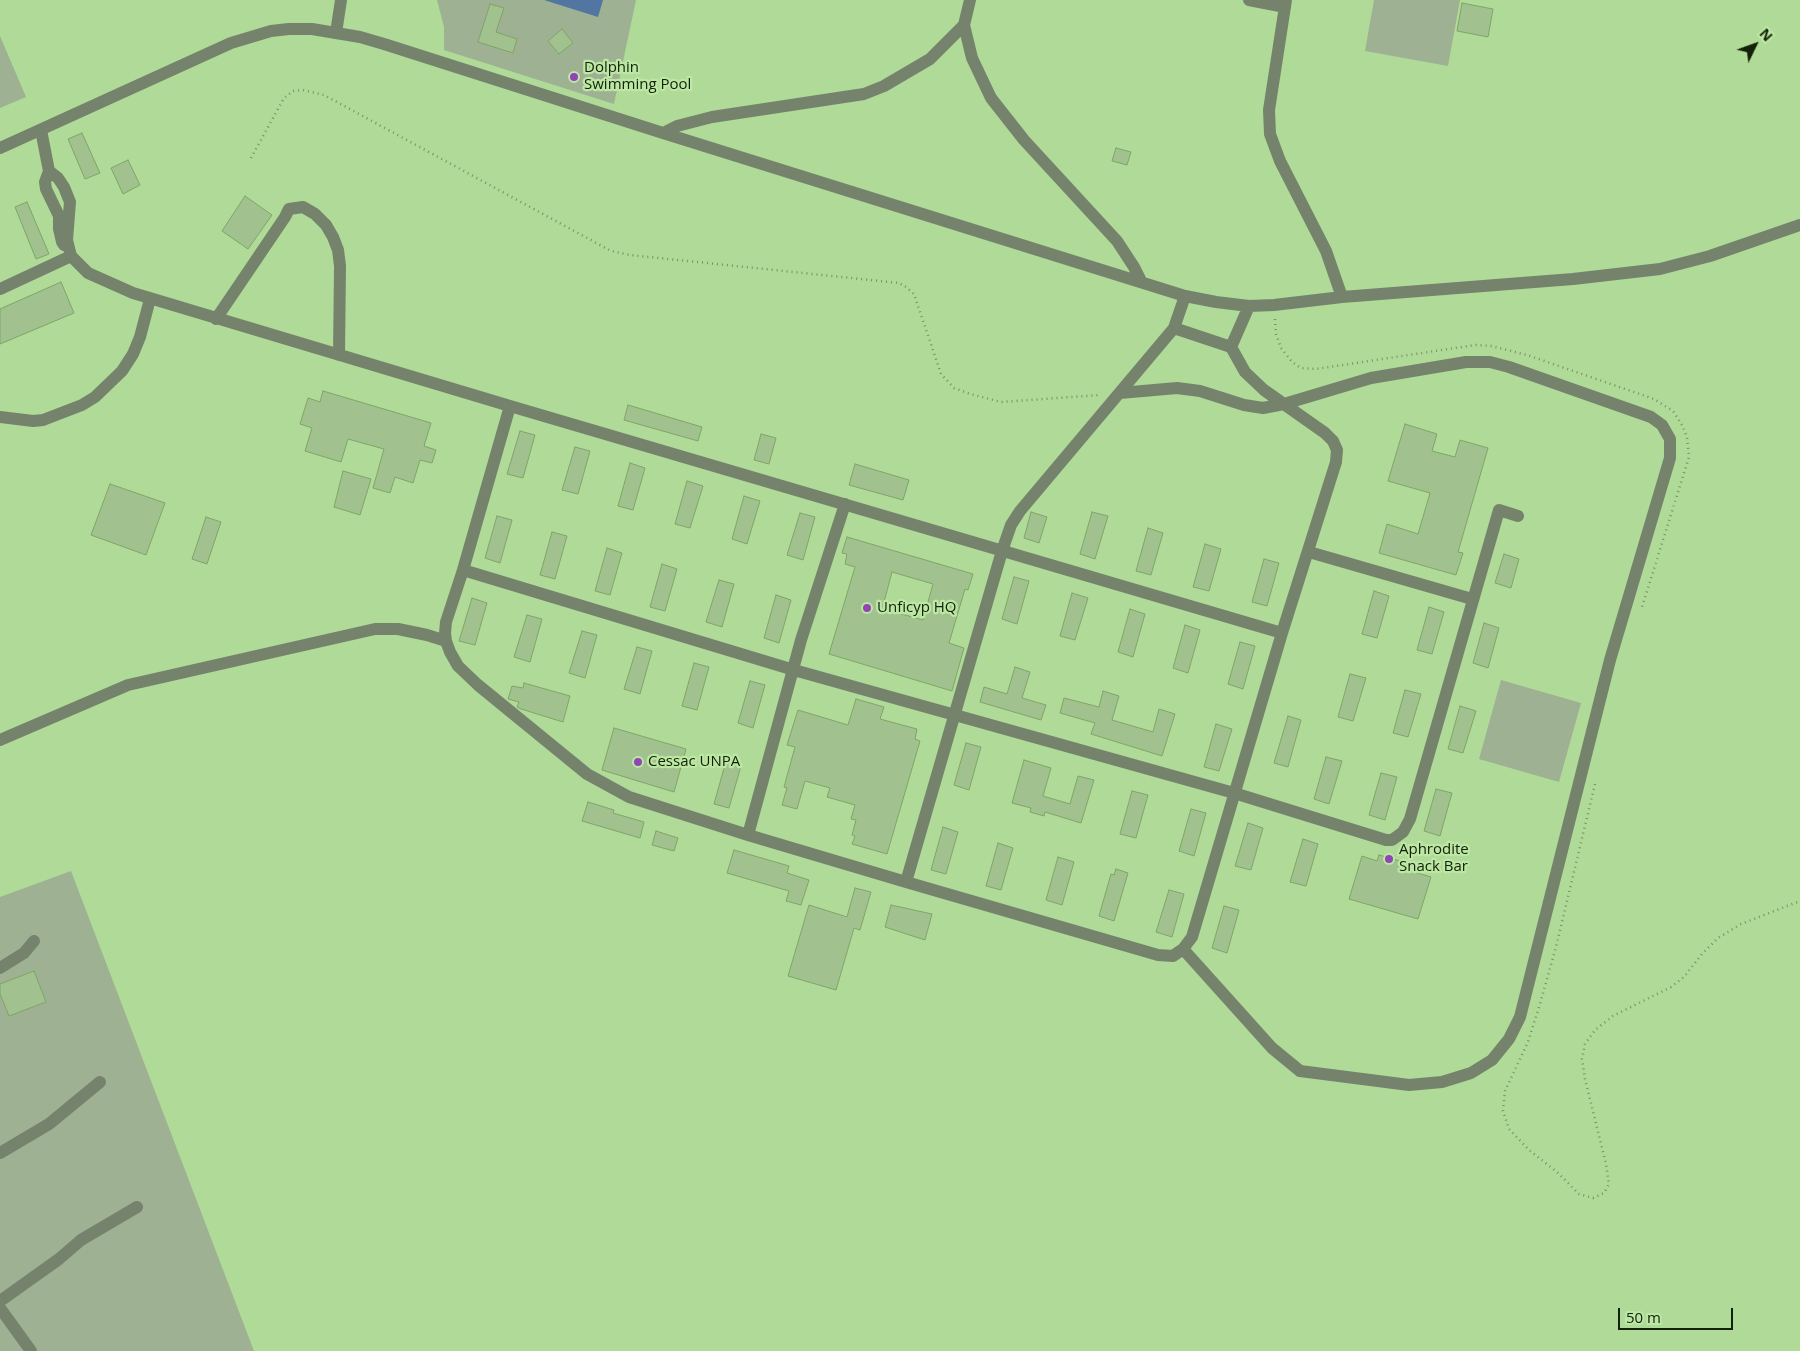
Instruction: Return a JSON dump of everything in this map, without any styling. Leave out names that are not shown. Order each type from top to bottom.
[{"type":"street","points":[[336,33],[341,0]]},
{"type":"street","points":[[970,0],[964,25],[972,58],[990,98],[1024,140],[1117,241],[1141,281]]},
{"type":"street","points":[[1249,0],[1285,3],[1269,110],[1270,134],[1280,161],[1326,251],[1342,297]]},
{"type":"street","points":[[663,133],[677,126],[712,117],[864,94],[884,86],[930,59],[964,25]]},
{"type":"street","points":[[0,148],[231,43],[271,31],[289,28],[312,29],[360,37],[384,44],[1185,296],[1216,302],[1249,306],[1274,305],[1342,297],[1572,279],[1660,269],[1710,256],[1800,225]]},
{"type":"street","points":[[41,130],[49,171],[61,182],[70,202],[67,240],[69,252],[88,273],[105,282],[150,299],[216,319],[1282,633]]},
{"type":"street","points":[[216,319],[285,218],[289,209],[303,206],[326,225],[338,250],[340,266],[339,355]]},
{"type":"street","points":[[0,289],[69,252]]},
{"type":"street","points":[[906,882],[1011,525],[1020,511],[1174,328],[1185,296]]},
{"type":"street","points":[[0,417],[43,420],[82,405],[95,397],[122,371],[133,354],[140,337],[150,299]]},
{"type":"street","points":[[1233,352],[1249,306]]},
{"type":"street","points":[[510,406],[463,570],[446,622],[446,641],[458,666],[478,685],[586,774],[629,798],[906,882],[1158,955],[1173,956],[1183,949],[1192,937],[1282,633],[1336,462],[1337,450],[1333,441],[1325,433],[1258,384],[1246,372],[1233,352],[1174,328]]},
{"type":"street","points":[[1120,394],[1177,388],[1200,391],[1263,408],[1284,404],[1371,378],[1466,362],[1490,362],[1651,417],[1662,425],[1670,439],[1670,458],[1610,660],[1520,1017],[1492,1060],[1471,1072],[1442,1082],[1409,1085],[1300,1071],[1272,1048],[1183,949]]},
{"type":"street","points":[[748,835],[801,640],[845,504]]},
{"type":"street","points":[[463,570],[794,670],[1234,793],[1386,840],[1392,840],[1403,832],[1410,819],[1499,510],[1518,516]]},
{"type":"street","points":[[1309,552],[1472,600]]},
{"type":"street","points":[[0,740],[128,685],[365,631],[398,629],[446,641]]},
{"type":"street","points":[[0,968],[24,953],[34,941]]},
{"type":"street","points":[[0,1153],[49,1124],[100,1082]]},
{"type":"street","points":[[0,1301],[60,1259],[81,1240],[137,1207]]},
{"type":"street","points":[[0,1308],[31,1351]]},
{"type":"path","points":[[251,158],[284,98],[293,91],[303,90],[324,95],[611,252],[899,283],[914,294],[941,374],[954,388],[1000,402],[1120,394]]},
{"type":"green space","name":"Dolphin Swimming Pool","points":[[437,0],[636,0],[614,104],[444,50],[444,27]]},
{"type":"green space","points":[[1374,0],[1460,0],[1448,66],[1365,51]]},
{"type":"green space","points":[[0,36],[26,97],[0,108]]},
{"type":"green space","points":[[1501,680],[1581,703],[1559,782],[1479,759]]},
{"type":"green space","points":[[71,871],[254,1351],[0,1351],[0,897]]},
{"type":"water","name":"Dolphin Swimming Pool","points":[[544,0],[603,0],[598,17]]},
{"type":"building","points":[[1462,3],[1493,9],[1488,37],[1457,31]]},
{"type":"building","points":[[490,4],[504,8],[496,32],[517,39],[513,53],[478,42]]},
{"type":"building","points":[[562,29],[573,43],[559,54],[548,41]]},
{"type":"building","points":[[82,133],[100,173],[85,179],[68,139]]},
{"type":"building","points":[[1116,148],[1131,152],[1127,165],[1112,161]]},
{"type":"building","points":[[128,160],[140,185],[123,194],[111,168]]},
{"type":"building","points":[[245,196],[272,215],[248,249],[222,231]]},
{"type":"building","points":[[27,202],[49,254],[36,259],[15,207]]},
{"type":"building","points":[[61,282],[74,313],[0,344],[0,309]]},
{"type":"building","points":[[323,391],[431,423],[424,446],[436,450],[432,463],[420,460],[413,483],[395,477],[390,493],[373,488],[384,449],[348,439],[341,462],[305,451],[312,428],[300,424],[308,398],[320,402]]},
{"type":"building","points":[[628,405],[702,427],[698,441],[624,420]]},
{"type":"building","points":[[1405,424],[1437,434],[1432,451],[1455,457],[1460,440],[1488,448],[1458,552],[1463,553],[1456,575],[1379,553],[1387,524],[1418,534],[1430,493],[1388,481]]},
{"type":"building","points":[[520,431],[535,435],[523,478],[507,474]]},
{"type":"building","points":[[761,434],[776,438],[769,464],[754,460]]},
{"type":"building","points":[[575,447],[590,451],[578,494],[562,490]]},
{"type":"building","points":[[630,463],[645,468],[633,510],[618,506]]},
{"type":"building","points":[[855,464],[909,480],[903,500],[849,485]]},
{"type":"building","points":[[343,471],[371,479],[360,515],[334,507]]},
{"type":"building","points":[[687,481],[703,486],[690,528],[675,524]]},
{"type":"building","points":[[110,484],[165,503],[146,555],[91,535]]},
{"type":"building","points":[[744,496],[760,501],[747,544],[732,539]]},
{"type":"building","points":[[1031,512],[1047,517],[1039,543],[1024,538]]},
{"type":"building","points":[[1092,512],[1108,516],[1095,559],[1080,554]]},
{"type":"building","points":[[800,513],[815,517],[803,560],[787,555]]},
{"type":"building","points":[[497,516],[512,520],[500,563],[485,558]]},
{"type":"building","points":[[206,517],[221,522],[207,564],[192,559]]},
{"type":"building","points":[[1148,528],[1163,533],[1151,575],[1136,571]]},
{"type":"building","points":[[552,532],[567,536],[555,579],[540,575]]},
{"type":"building","name":"Unficyp HQ","points":[[847,537],[973,574],[968,590],[965,589],[949,643],[964,648],[952,691],[829,654],[855,567],[845,564],[847,554],[842,553]],"holes":[[[892,572],[933,584],[923,620],[891,611],[892,605],[884,602]]]},
{"type":"building","points":[[1205,544],[1221,549],[1209,591],[1193,587]]},
{"type":"building","points":[[607,548],[622,553],[610,595],[595,591]]},
{"type":"building","points":[[1504,554],[1519,559],[1511,588],[1495,583]]},
{"type":"building","points":[[1264,559],[1279,563],[1267,606],[1252,602]]},
{"type":"building","points":[[662,564],[677,569],[665,611],[650,607]]},
{"type":"building","points":[[1014,577],[1029,581],[1017,624],[1002,619]]},
{"type":"building","points":[[719,580],[734,584],[722,627],[706,622]]},
{"type":"building","points":[[1374,591],[1389,596],[1377,638],[1362,634]]},
{"type":"building","points":[[1072,593],[1088,598],[1075,640],[1060,636]]},
{"type":"building","points":[[776,595],[791,600],[779,643],[764,638]]},
{"type":"building","points":[[472,598],[487,603],[475,645],[459,641]]},
{"type":"building","points":[[1429,607],[1444,612],[1432,654],[1417,650]]},
{"type":"building","points":[[1130,609],[1145,614],[1133,657],[1118,652]]},
{"type":"building","points":[[527,615],[542,619],[530,662],[514,657]]},
{"type":"building","points":[[1484,623],[1499,628],[1488,668],[1473,663]]},
{"type":"building","points":[[1185,625],[1200,630],[1188,673],[1173,668]]},
{"type":"building","points":[[582,631],[597,635],[585,678],[569,673]]},
{"type":"building","points":[[1240,642],[1255,646],[1243,689],[1228,684]]},
{"type":"building","points":[[637,647],[652,651],[640,694],[624,689]]},
{"type":"building","points":[[694,663],[709,667],[697,710],[682,706]]},
{"type":"building","points":[[1015,667],[1030,672],[1022,698],[1046,705],[1041,720],[980,702],[984,687],[1007,694]]},
{"type":"building","points":[[1350,674],[1366,678],[1353,721],[1338,717]]},
{"type":"building","points":[[750,681],[765,685],[753,728],[738,723]]},
{"type":"building","points":[[524,683],[570,696],[563,722],[521,709],[517,707],[519,702],[508,699],[512,686],[523,688]]},
{"type":"building","points":[[1405,690],[1421,694],[1408,737],[1393,733]]},
{"type":"building","points":[[1103,691],[1119,696],[1112,720],[1153,732],[1159,709],[1175,714],[1162,756],[1091,734],[1095,723],[1060,713],[1064,698],[1099,707]]},
{"type":"building","points":[[856,699],[884,707],[880,719],[917,729],[915,739],[920,741],[887,854],[852,844],[855,836],[852,835],[856,820],[851,819],[855,805],[827,797],[830,788],[805,781],[797,809],[782,805],[787,788],[784,787],[795,747],[787,745],[798,710],[848,725]]},
{"type":"building","points":[[1460,706],[1476,711],[1463,753],[1448,749]]},
{"type":"building","points":[[1288,716],[1301,720],[1288,767],[1274,763]]},
{"type":"building","points":[[1216,724],[1232,729],[1219,771],[1204,767]]},
{"type":"building","points":[[614,728],[686,749],[674,792],[602,770]]},
{"type":"building","points":[[966,743],[981,747],[969,790],[954,785]]},
{"type":"building","points":[[1326,757],[1342,761],[1329,804],[1314,799]]},
{"type":"building","points":[[1024,760],[1051,768],[1043,796],[1070,804],[1078,776],[1094,780],[1081,823],[1045,812],[1044,816],[1030,812],[1031,808],[1012,803]]},
{"type":"building","points":[[726,761],[741,766],[729,808],[714,804]]},
{"type":"building","points":[[1381,773],[1397,777],[1385,820],[1369,815]]},
{"type":"building","points":[[1436,789],[1452,793],[1440,836],[1424,831]]},
{"type":"building","points":[[1132,791],[1148,795],[1136,838],[1120,834]]},
{"type":"building","points":[[588,802],[614,810],[613,813],[644,822],[640,838],[582,821]]},
{"type":"building","points":[[1191,809],[1206,813],[1194,856],[1179,851]]},
{"type":"building","points":[[1248,823],[1263,828],[1251,870],[1235,866]]},
{"type":"building","points":[[943,827],[958,832],[946,874],[931,870]]},
{"type":"building","points":[[656,831],[678,838],[674,851],[652,845]]},
{"type":"building","points":[[1303,839],[1318,844],[1306,886],[1290,882]]},
{"type":"building","points":[[998,843],[1013,848],[1001,890],[986,886]]},
{"type":"building","points":[[734,850],[789,866],[787,873],[809,880],[801,905],[786,901],[789,891],[727,873]]},
{"type":"building","points":[[1379,855],[1400,861],[1398,867],[1431,877],[1418,919],[1349,899],[1362,856],[1377,861]]},
{"type":"building","points":[[1058,857],[1074,862],[1062,905],[1046,900]]},
{"type":"building","points":[[1116,869],[1128,873],[1114,921],[1099,916],[1111,874],[1114,875]]},
{"type":"building","points":[[855,888],[871,892],[860,930],[854,928],[836,990],[788,976],[809,905],[847,917]]},
{"type":"building","points":[[1169,890],[1184,894],[1172,937],[1156,932]]},
{"type":"building","points":[[891,905],[932,914],[925,940],[885,927]]},
{"type":"building","points":[[1224,906],[1239,910],[1227,953],[1212,948]]},
{"type":"building","points":[[34,971],[46,1002],[9,1016],[0,994],[0,984]]},
{"type":"place","name":"Dolphin Swimming Pool","points":[[574,77]]},
{"type":"place","name":"Unficyp HQ","points":[[867,608]]},
{"type":"place","name":"Cessac UNPA","points":[[638,762]]},
{"type":"place","name":"Aphrodite Snack Bar","points":[[1389,859]]}]
